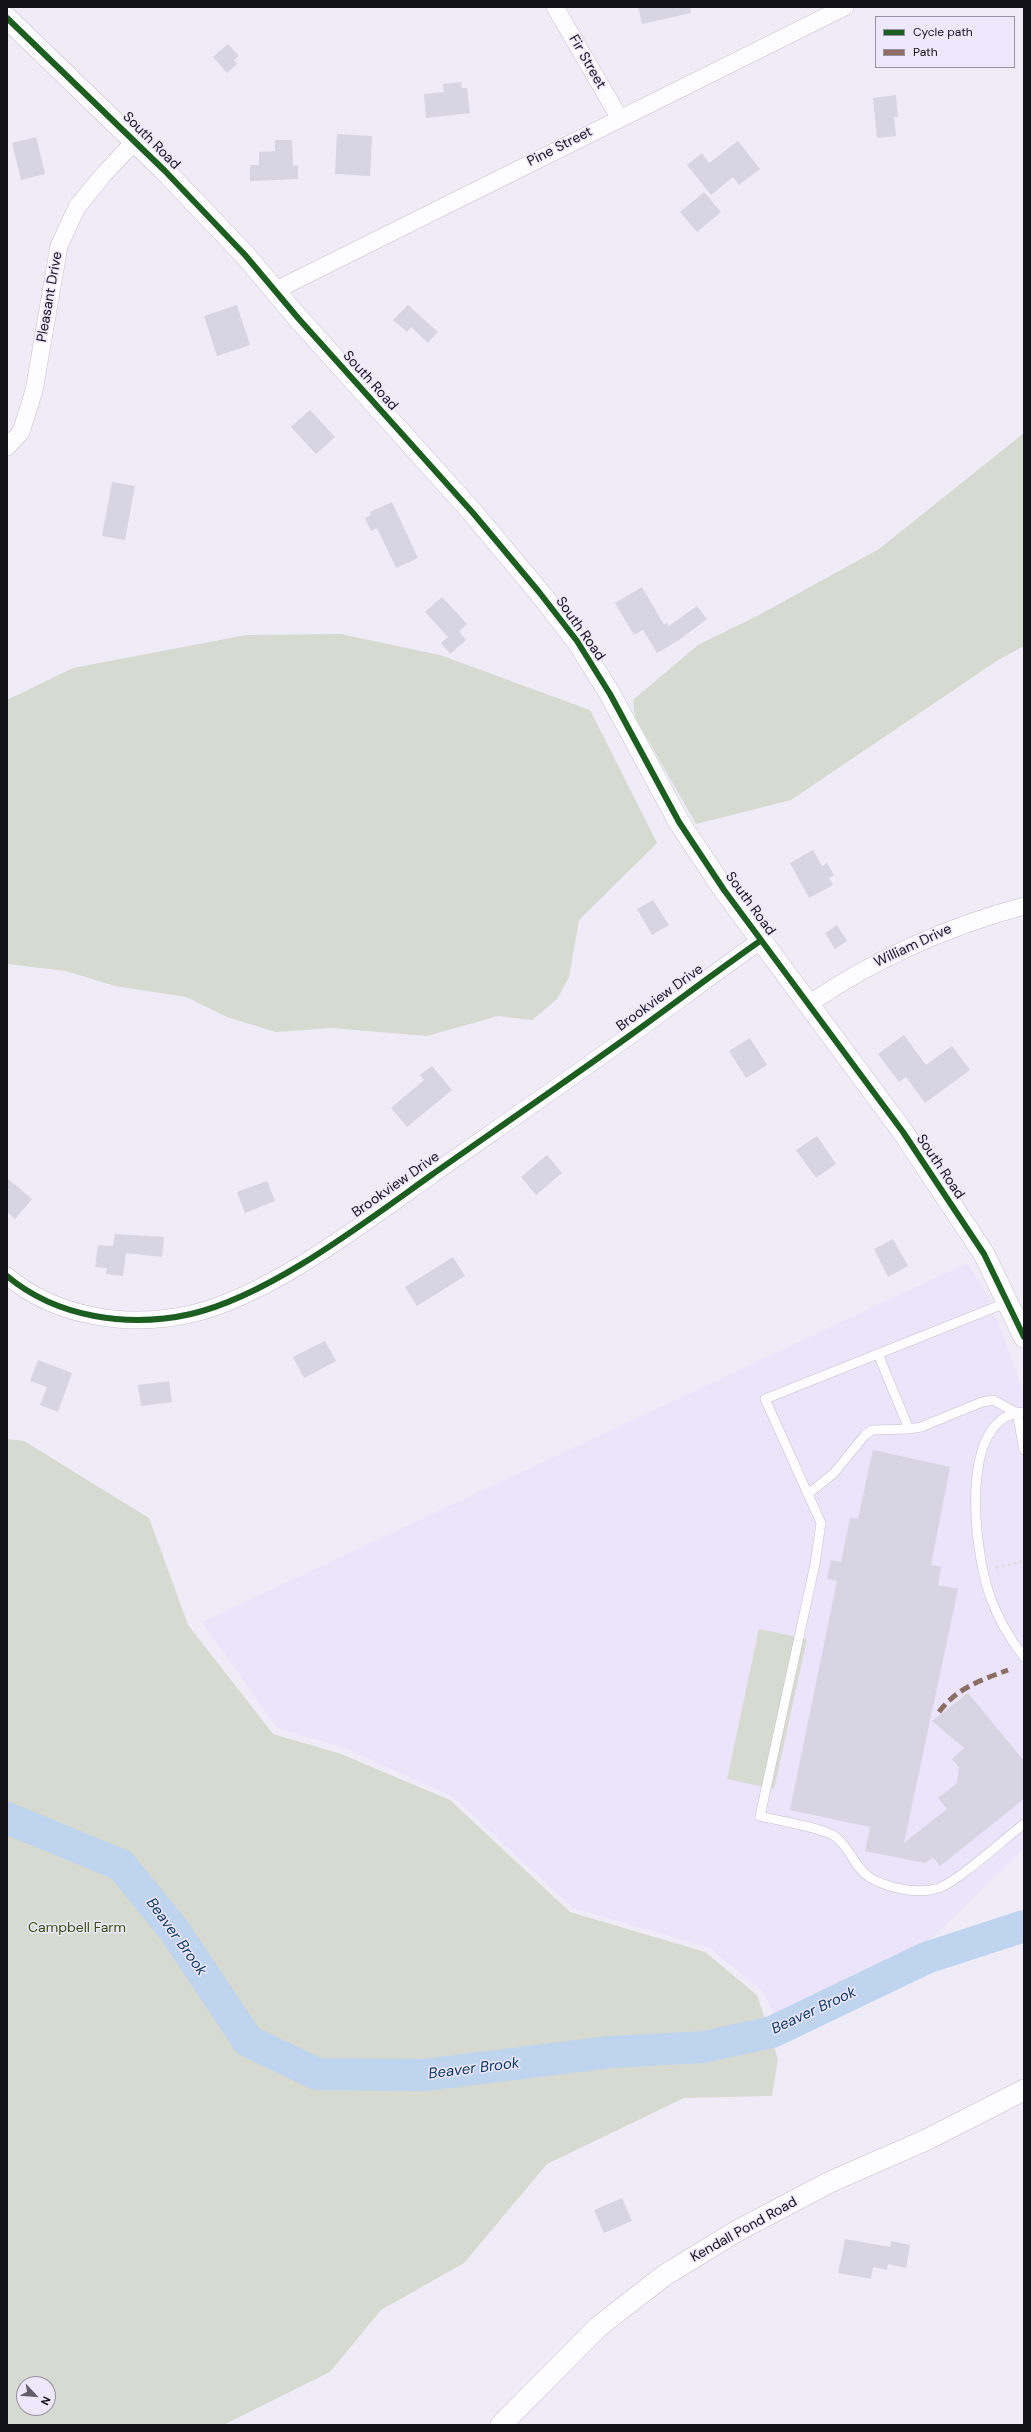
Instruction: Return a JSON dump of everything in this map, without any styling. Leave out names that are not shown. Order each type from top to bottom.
[{"type":"street","name":"Fir Street","points":[[555,7],[619,117]]},
{"type":"street","name":"Pine Street","points":[[276,290],[619,117],[845,7]]},
{"type":"street","name":"South Road","points":[[7,18],[135,141],[240,250],[276,290],[298,318],[473,513],[539,592],[577,641],[610,694],[679,822],[760,941],[809,1004],[903,1132],[980,1248],[1024,1337]]},
{"type":"street","name":"Pleasant Drive","points":[[7,447],[22,432],[34,391],[59,246],[77,207],[104,174],[135,141]]},
{"type":"street","name":"William Drive","points":[[809,1004],[840,983],[891,954],[947,929],[1024,906]]},
{"type":"street","name":"Brookview Drive","points":[[7,1276],[48,1301],[88,1315],[129,1321],[150,1320],[178,1317],[212,1308],[269,1282],[336,1240],[628,1038],[760,941]]},
{"type":"street","name":"Kendall Pond Road","points":[[501,2425],[598,2327],[664,2275],[737,2231],[830,2182],[926,2140],[1024,2090]]},
{"type":"lane","points":[[1008,1302],[765,1399],[821,1523],[817,1551],[760,1816],[830,1834],[836,1837],[856,1865],[868,1876],[884,1884],[926,1891],[940,1887],[953,1879],[1024,1824]]},
{"type":"lane","points":[[878,1354],[909,1429]]},
{"type":"lane","points":[[808,1494],[834,1473],[865,1435],[872,1430],[909,1429],[921,1427],[982,1402],[993,1400],[1020,1413]]},
{"type":"lane","points":[[1020,1413],[1024,1450]]},
{"type":"lane","points":[[1020,1413],[998,1423],[989,1435],[981,1453],[976,1475],[976,1495],[978,1548],[989,1595],[1010,1639],[1024,1657]]},
{"type":"path","points":[[992,1569],[1020,1562],[1024,1558]]},
{"type":"shaded area","points":[[967,1263],[989,1298],[1024,1393],[1024,1848],[925,1945],[775,2015],[763,1992],[710,1948],[573,1908],[453,1797],[345,1748],[277,1728],[202,1622]]},
{"type":"green space","points":[[1024,433],[1024,646],[998,660],[791,800],[696,824],[635,717],[633,700],[698,645],[759,615],[879,549]]},
{"type":"green space","points":[[340,634],[440,655],[590,710],[657,843],[579,920],[569,977],[557,999],[532,1020],[498,1016],[427,1036],[332,1028],[276,1032],[227,1017],[186,997],[115,986],[66,971],[7,964],[7,700],[73,668],[246,635]]},
{"type":"green space","name":"Campbell Farm","points":[[7,1439],[24,1441],[149,1518],[188,1625],[273,1734],[341,1754],[450,1800],[570,1912],[705,1952],[757,1995],[778,2059],[772,2096],[684,2098],[547,2164],[464,2263],[381,2310],[330,2372],[223,2425],[7,2425]]},
{"type":"green space","points":[[759,1629],[807,1639],[774,1789],[727,1779]]},
{"type":"building","points":[[638,7],[690,7],[691,13],[642,24]]},
{"type":"building","points":[[228,44],[239,56],[234,60],[237,64],[227,73],[213,57]]},
{"type":"building","points":[[461,82],[462,88],[467,88],[470,113],[426,118],[424,94],[444,92],[443,84]]},
{"type":"building","points":[[896,95],[898,117],[894,117],[896,136],[877,138],[873,98]]},
{"type":"building","points":[[337,134],[372,136],[370,176],[335,174]]},
{"type":"building","points":[[36,137],[45,174],[21,180],[12,143]]},
{"type":"building","points":[[275,140],[292,140],[293,166],[298,165],[298,179],[250,181],[250,165],[259,165],[259,152],[275,151]]},
{"type":"building","points":[[738,141],[760,169],[739,185],[733,177],[711,195],[687,165],[702,153],[709,163]]},
{"type":"building","points":[[704,192],[721,212],[697,232],[680,212]]},
{"type":"building","points":[[237,305],[250,345],[217,356],[204,316]]},
{"type":"building","points":[[408,305],[438,332],[428,343],[411,327],[407,332],[393,320]]},
{"type":"building","points":[[310,410],[335,437],[316,454],[291,427]]},
{"type":"building","points":[[112,482],[135,486],[125,540],[102,536]]},
{"type":"building","points":[[392,502],[418,558],[396,568],[377,528],[371,531],[365,518],[371,515],[370,512]]},
{"type":"building","points":[[642,587],[664,625],[667,623],[669,626],[697,606],[707,619],[679,640],[657,653],[643,630],[634,635],[615,603]]},
{"type":"building","points":[[442,597],[467,624],[459,631],[466,640],[450,654],[441,643],[448,637],[425,612]]},
{"type":"building","points":[[813,850],[822,866],[827,863],[834,875],[829,878],[833,885],[809,898],[790,863]]},
{"type":"building","points":[[653,900],[669,925],[652,935],[637,909]]},
{"type":"building","points":[[837,925],[847,941],[835,949],[825,933]]},
{"type":"building","points":[[904,1035],[926,1065],[952,1046],[970,1070],[925,1103],[906,1077],[899,1082],[878,1054]]},
{"type":"building","points":[[750,1038],[767,1065],[746,1078],[729,1051]]},
{"type":"building","points":[[432,1066],[452,1090],[407,1127],[391,1108],[424,1080],[420,1075]]},
{"type":"building","points":[[817,1136],[836,1164],[816,1178],[796,1150]]},
{"type":"building","points":[[547,1155],[562,1173],[536,1195],[521,1177]]},
{"type":"building","points":[[7,1178],[32,1199],[15,1219],[7,1212]]},
{"type":"building","points":[[267,1181],[275,1201],[245,1213],[237,1192]]},
{"type":"building","points":[[115,1234],[164,1237],[162,1257],[126,1253],[123,1276],[106,1274],[107,1268],[95,1267],[98,1245],[113,1246]]},
{"type":"building","points":[[893,1239],[908,1266],[888,1277],[874,1249]]},
{"type":"building","points":[[453,1257],[465,1276],[417,1306],[405,1287]]},
{"type":"building","points":[[325,1341],[336,1361],[304,1378],[293,1357]]},
{"type":"building","points":[[38,1360],[72,1373],[58,1412],[40,1405],[47,1387],[30,1381]]},
{"type":"building","points":[[169,1381],[172,1402],[141,1406],[138,1385]]},
{"type":"building","points":[[873,1450],[950,1467],[931,1565],[941,1567],[938,1585],[958,1589],[904,1843],[947,1809],[938,1798],[957,1783],[959,1767],[952,1759],[964,1748],[932,1721],[968,1693],[1024,1761],[1024,1799],[940,1866],[933,1857],[925,1863],[865,1851],[870,1827],[790,1810],[837,1581],[827,1579],[831,1560],[841,1562],[850,1518],[858,1519]]},
{"type":"building","points":[[622,2198],[632,2221],[604,2233],[594,2210]]},
{"type":"building","points":[[845,2239],[890,2247],[891,2241],[910,2245],[906,2268],[888,2264],[887,2270],[873,2267],[871,2279],[838,2273]]},
{"type":"waterway","name":"Beaver Brook","points":[[7,1818],[121,1865],[174,1930],[248,2041],[317,2074],[424,2075],[610,2052],[704,2047],[772,2032],[926,1958],[1024,1926]]},
{"type":"marked path","points":[[939,1712],[954,1697],[970,1686],[1008,1670]]},
{"type":"cycle path","points":[[7,18],[165,171],[245,255],[298,318],[473,513],[539,592],[577,641],[610,694],[679,822],[724,890],[903,1132],[984,1254],[1024,1337]]},
{"type":"cycle path","points":[[7,1276],[48,1302],[94,1316],[143,1320],[167,1318],[191,1314],[221,1305],[283,1275],[346,1236],[607,1052],[760,941]]}]
